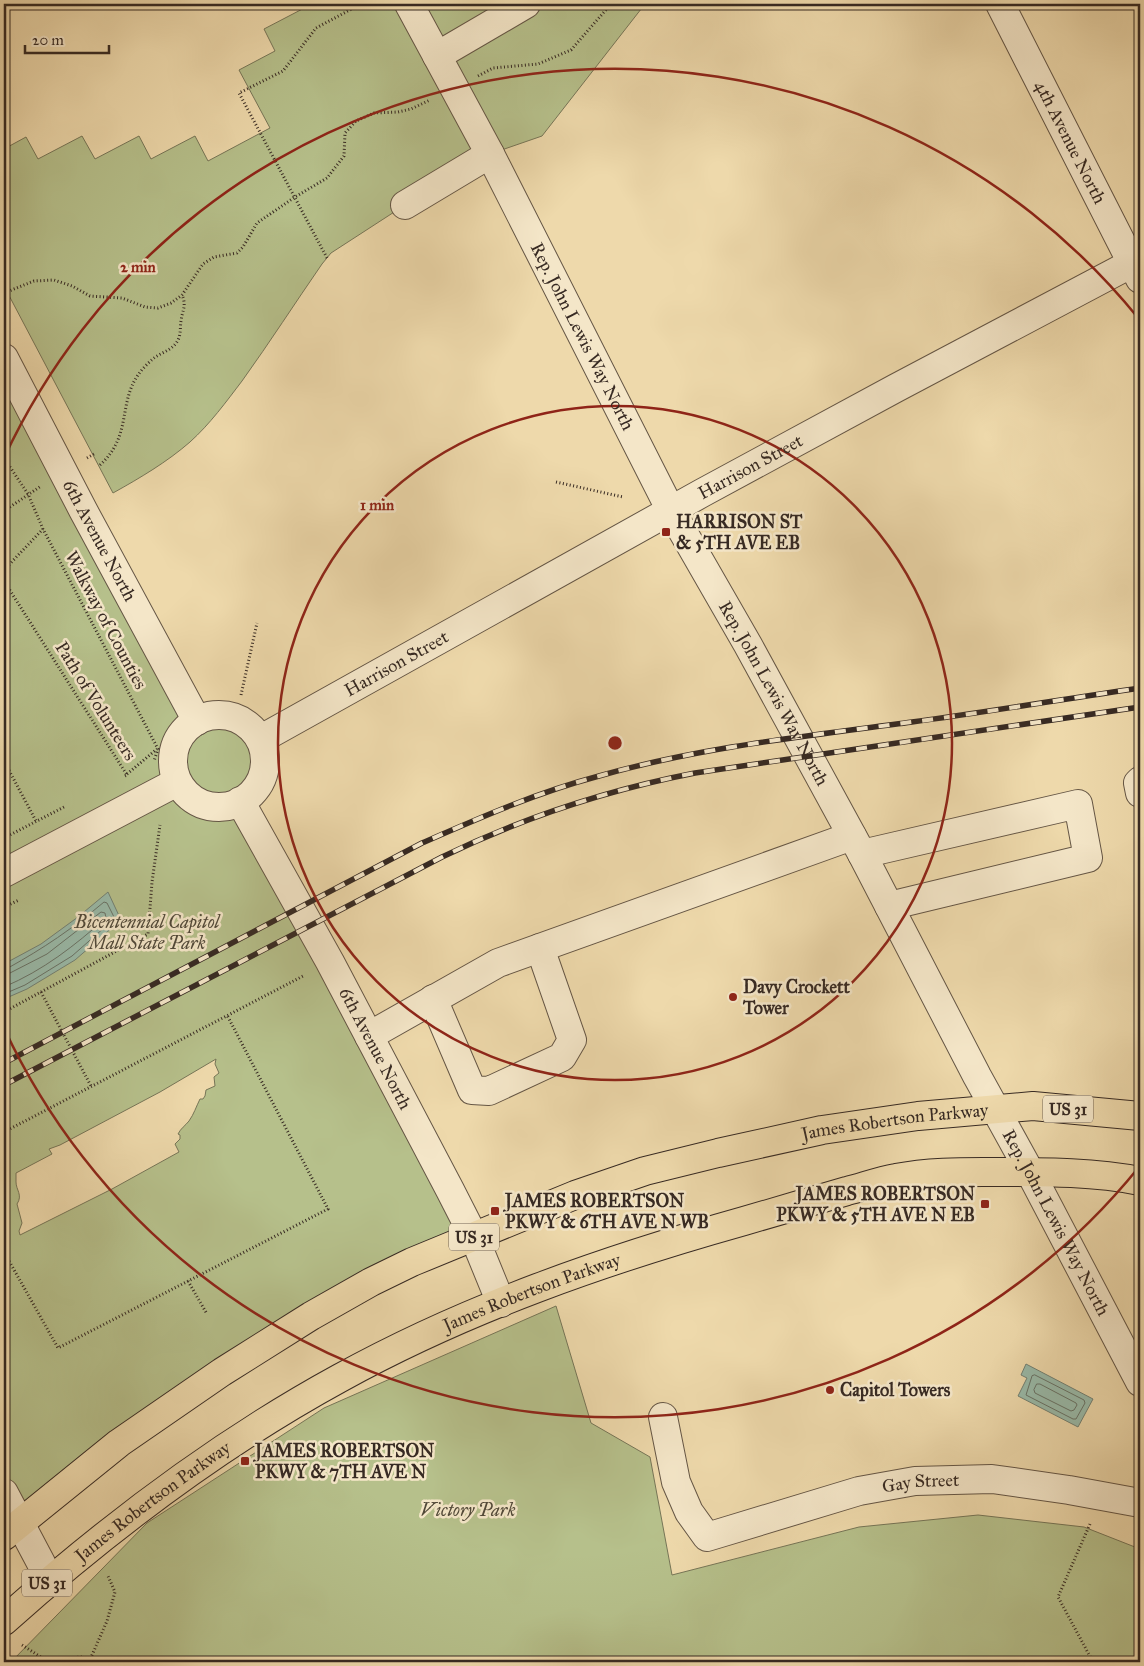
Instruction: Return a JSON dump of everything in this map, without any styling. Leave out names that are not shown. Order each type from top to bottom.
[{"type":"main road","name":"James Robertson Parkway","points":[[12,1530],[119,1443],[262,1346],[371,1282],[412,1262],[575,1195],[645,1171],[718,1153],[822,1130],[918,1116],[1033,1106],[1140,1116]]},
{"type":"main road","name":"James Robertson Parkway","points":[[4,1620],[50,1580],[136,1511],[278,1414],[341,1377],[403,1346],[554,1281],[715,1229],[894,1178],[947,1172],[1030,1172],[1121,1177],[1140,1181]]},
{"type":"street","name":"Rep. John Lewis Way North","points":[[410,4],[490,154],[671,511],[748,645],[857,845],[976,1076],[1030,1172],[1140,1382]]},
{"type":"street","points":[[437,56],[526,4]]},
{"type":"street","name":"4th Avenue North","points":[[1000,4],[1138,267]]},
{"type":"street","points":[[405,205],[490,154]]},
{"type":"street","name":"Harrison Street","points":[[261,739],[671,511],[888,393],[1138,267]]},
{"type":"street","name":"6th Avenue North","points":[[4,358],[197,722]]},
{"type":"street","points":[[211,716],[230,716],[250,726],[261,739],[266,760],[264,773],[257,787],[240,801],[223,807],[209,807],[200,804],[184,793],[176,782],[173,769],[174,748],[181,736],[197,722],[211,716]]},
{"type":"street","points":[[1140,781],[1138,783],[1140,792]]},
{"type":"street","points":[[4,873],[176,782]]},
{"type":"street","name":"6th Avenue North","points":[[240,801],[330,962],[474,1237],[501,1303]]},
{"type":"street","points":[[369,1036],[498,963],[540,948],[857,845],[1078,804],[1088,858],[889,906]]},
{"type":"street","points":[[433,999],[472,1090],[489,1091],[562,1057],[572,1040],[540,948]]},
{"type":"street","name":"Gay Street","points":[[663,1417],[676,1482],[689,1512],[707,1537],[859,1491],[915,1481],[992,1479],[1140,1503]]},
{"type":"street","points":[[4,1493],[12,1530],[50,1580]]},
{"type":"path","points":[[327,258],[239,93],[283,71],[316,28],[361,4]]},
{"type":"path","points":[[5,292],[34,281],[54,280],[72,286],[90,296],[127,299],[145,307],[165,306],[182,295],[203,264],[214,257],[237,253],[243,247],[257,224],[295,197],[327,178],[344,156],[345,133],[356,121],[374,113],[398,112],[411,108],[493,68],[538,64],[571,50],[611,4]]},
{"type":"path","points":[[100,465],[110,456],[119,439],[131,389],[138,375],[154,358],[178,341],[184,311],[182,295]]},
{"type":"path","name":"Walkway of Counties","points":[[4,458],[28,494],[43,528],[158,748]]},
{"type":"path","points":[[556,482],[623,497]]},
{"type":"path","points":[[4,570],[43,528]]},
{"type":"path","name":"Path of Volunteers","points":[[4,581],[127,775],[119,779]]},
{"type":"path","points":[[241,695],[257,623]]},
{"type":"path","points":[[127,775],[158,748]]},
{"type":"path","points":[[143,798],[158,748]]},
{"type":"path","points":[[4,761],[36,821]]},
{"type":"path","points":[[4,838],[69,804]]},
{"type":"path","points":[[4,1012],[148,934],[152,882],[160,825]]},
{"type":"path","points":[[4,1132],[330,962]]},
{"type":"path","points":[[41,992],[91,1086]]},
{"type":"path","points":[[4,1252],[58,1348],[328,1209],[227,1015]]},
{"type":"path","points":[[188,1281],[207,1314]]},
{"type":"path","points":[[1090,1524],[1058,1597],[1093,1662]]},
{"type":"path","points":[[22,1646],[44,1660],[82,1657],[89,1662],[107,1621],[115,1592],[108,1576]]},
{"type":"green space","points":[[312,4],[645,4],[542,136],[490,154],[405,205],[331,253],[263,352],[218,413],[190,442],[172,456],[143,476],[113,493],[4,286],[4,149],[26,137],[38,159],[82,136],[95,159],[139,136],[151,159],[195,136],[208,161],[270,128],[239,70],[275,51],[264,29]]},
{"type":"green space","name":"Bicentennial Capitol Mall State Park","points":[[4,358],[203,719],[222,716],[238,720],[251,727],[260,739],[265,753],[265,768],[259,783],[247,797],[474,1237],[412,1262],[19,1523],[4,1493]],"holes":[[[216,1059],[215,1064],[219,1073],[214,1077],[215,1086],[206,1090],[205,1096],[203,1099],[200,1099],[188,1123],[180,1130],[178,1134],[180,1139],[175,1144],[179,1152],[112,1189],[20,1235],[19,1231],[22,1223],[17,1204],[19,1195],[16,1185],[16,1173],[52,1154],[49,1149],[160,1092]]]},
{"type":"green space","name":"Victory Park","points":[[556,1306],[591,1423],[650,1457],[672,1575],[859,1527],[978,1515],[1084,1527],[1140,1549],[1140,1662],[11,1662],[147,1523],[324,1408]]},
{"type":"water","points":[[108,892],[121,920],[75,960],[27,989],[4,999],[4,964],[41,944]]},
{"type":"water","points":[[1026,1364],[1093,1399],[1078,1427],[1018,1396],[1027,1378],[1021,1375]]},
{"type":"railway","points":[[4,1063],[422,843],[487,815],[576,782],[676,757],[715,750],[1140,688]]},
{"type":"railway","points":[[4,1085],[442,857],[503,830],[566,807],[630,788],[695,773],[1140,707]]},
{"type":"place","name":"HARRISON ST & 5TH AVE EB","points":[[666,532]]},
{"type":"place","name":"Davy Crockett Tower","points":[[733,997]]},
{"type":"place","name":"JAMES ROBERTSON PKWY & 5TH AVE N EB","points":[[985,1204]]},
{"type":"place","name":"JAMES ROBERTSON PKWY & 6TH AVE N WB","points":[[495,1211]]},
{"type":"place","name":"Capitol Towers","points":[[830,1390]]},
{"type":"place","name":"JAMES ROBERTSON PKWY & 7TH AVE N","points":[[245,1461]]}]
